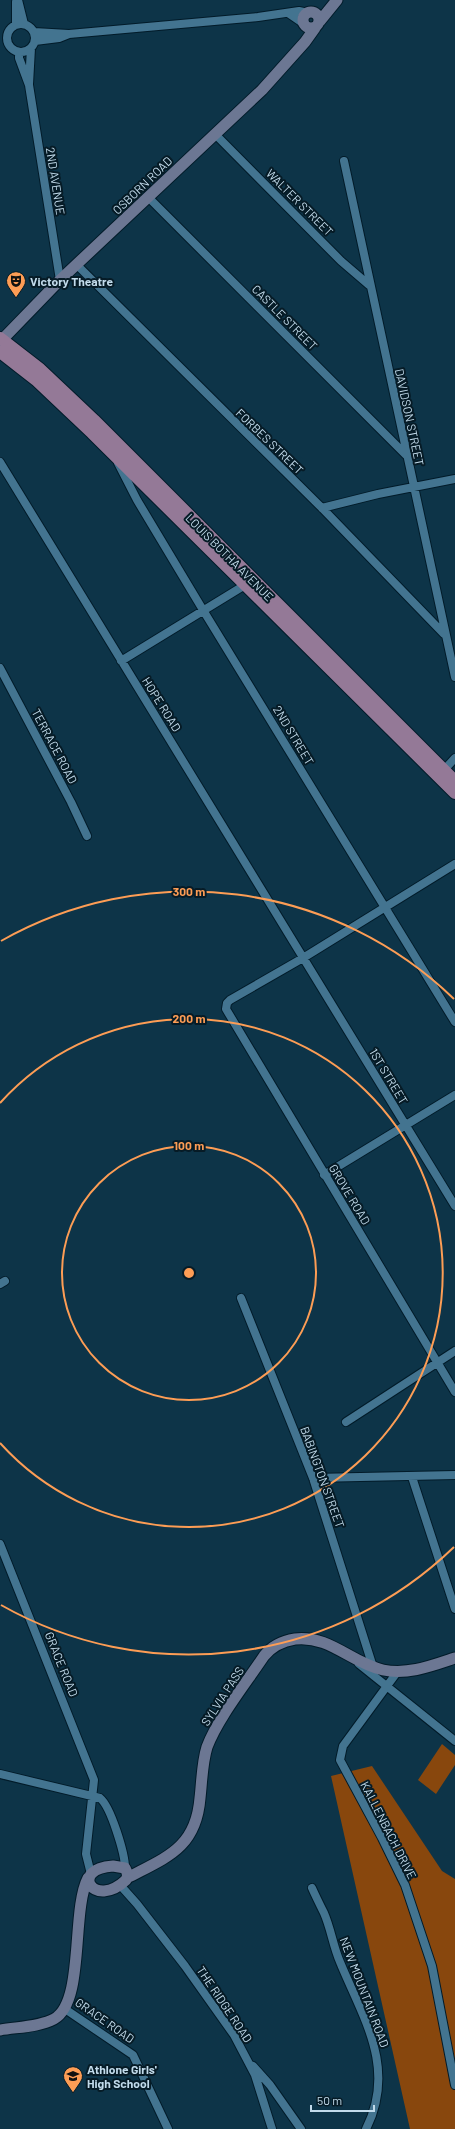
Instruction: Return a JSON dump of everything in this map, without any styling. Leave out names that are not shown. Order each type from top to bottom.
[{"type":"main road","points":[[310,12],[330,0]]},
{"type":"main road","name":"OSBORN ROAD","points":[[1,343],[60,280],[262,90],[301,44],[311,25],[337,0]]},
{"type":"main road","points":[[310,12],[319,16],[311,25]]},
{"type":"main road","name":"LOUIS BOTHA AVENUE","points":[[1,343],[36,380],[92,433],[116,459],[185,525],[455,793]]},
{"type":"main road","name":"LOUIS BOTHA AVENUE","points":[[1,343],[40,369],[94,420],[455,781]]},
{"type":"main road","name":"SYLVIA PASS","points":[[80,1909],[89,1901],[108,1890],[125,1877],[163,1858],[180,1847],[191,1833],[198,1814],[204,1762],[210,1741],[264,1656],[279,1644],[298,1639],[319,1640],[373,1667],[398,1671],[417,1670],[455,1658]]},
{"type":"main road","points":[[108,1890],[97,1890],[92,1888],[89,1885],[89,1876],[107,1866],[119,1866],[125,1877]]},
{"type":"main road","name":"GRACE ROAD","points":[[65,2009],[71,1992],[83,1888],[89,1876]]},
{"type":"main road","points":[[0,2030],[44,2023],[56,2017],[65,2009]]},
{"type":"street","points":[[17,0],[20,25],[33,40]]},
{"type":"street","points":[[20,25],[4,34],[4,42],[19,52],[33,40],[59,38],[69,34],[299,11],[310,12]]},
{"type":"street","points":[[288,13],[311,25]]},
{"type":"street","name":"2ND AVENUE","points":[[29,85],[33,40]]},
{"type":"street","name":"2ND AVENUE","points":[[19,52],[19,58],[29,85],[60,280]]},
{"type":"street","name":"WALTER STREET","points":[[215,134],[341,261],[369,285]]},
{"type":"street","name":"DAVIDSON STREET","points":[[344,161],[412,486],[455,677]]},
{"type":"street","name":"CASTLE STREET","points":[[148,197],[406,455]]},
{"type":"street","name":"FORBES STREET","points":[[77,265],[322,508],[445,634]]},
{"type":"street","name":"2ND STREET","points":[[116,459],[137,500],[203,610],[455,1022]]},
{"type":"street","name":"HOPE ROAD","points":[[0,462],[303,958]]},
{"type":"street","points":[[322,508],[412,486],[455,479]]},
{"type":"street","points":[[121,661],[245,585]]},
{"type":"street","name":"TERRACE ROAD","points":[[0,668],[71,802],[87,836]]},
{"type":"street","points":[[444,770],[455,758]]},
{"type":"street","points":[[303,958],[455,864]]},
{"type":"street","name":"GROVE ROAD","points":[[303,958],[230,1000],[227,1003],[226,1009],[455,1392]]},
{"type":"street","name":"1ST STREET","points":[[303,958],[455,1206]]},
{"type":"street","points":[[324,1175],[455,1095]]},
{"type":"street","name":"BABINGTON STREET","points":[[241,1298],[313,1478],[373,1667]]},
{"type":"street","points":[[346,1422],[455,1351]]},
{"type":"street","points":[[313,1478],[455,1475]]},
{"type":"street","points":[[412,1477],[455,1609]]},
{"type":"street","name":"GRACE ROAD","points":[[0,1544],[94,1780],[86,1854],[89,1876]]},
{"type":"street","points":[[346,1653],[387,1688],[455,1741]]},
{"type":"street","name":"KALLENBACH DRIVE","points":[[398,1671],[343,1746],[340,1760],[382,1838],[405,1885],[432,1966],[455,2085]]},
{"type":"street","points":[[0,1774],[92,1795],[104,1801]]},
{"type":"street","points":[[94,1780],[104,1801],[125,1856],[125,1877]]},
{"type":"street","name":"THE RIDGE ROAD","points":[[125,1877],[137,1904],[214,2005],[249,2063],[263,2096],[272,2129]]},
{"type":"street","name":"NEW MOUNTAIN ROAD","points":[[312,1888],[324,1913],[340,1962],[366,2021],[377,2057],[379,2074],[377,2097],[366,2129]]},
{"type":"street","name":"GRACE ROAD","points":[[65,2009],[133,2055],[168,2129]]},
{"type":"street","points":[[249,2063],[270,2085],[301,2129]]},
{"type":"shaded area","points":[[442,1744],[455,1755],[455,1765],[436,1794],[418,1780]]},
{"type":"shaded area","points":[[372,1766],[442,1871],[455,1879],[455,2129],[410,2129],[331,1776]]},
{"type":"place","name":"Victory Theatre","points":[[16,298]]},
{"type":"place","name":"Athlone Girls' High School","points":[[73,2093]]}]
